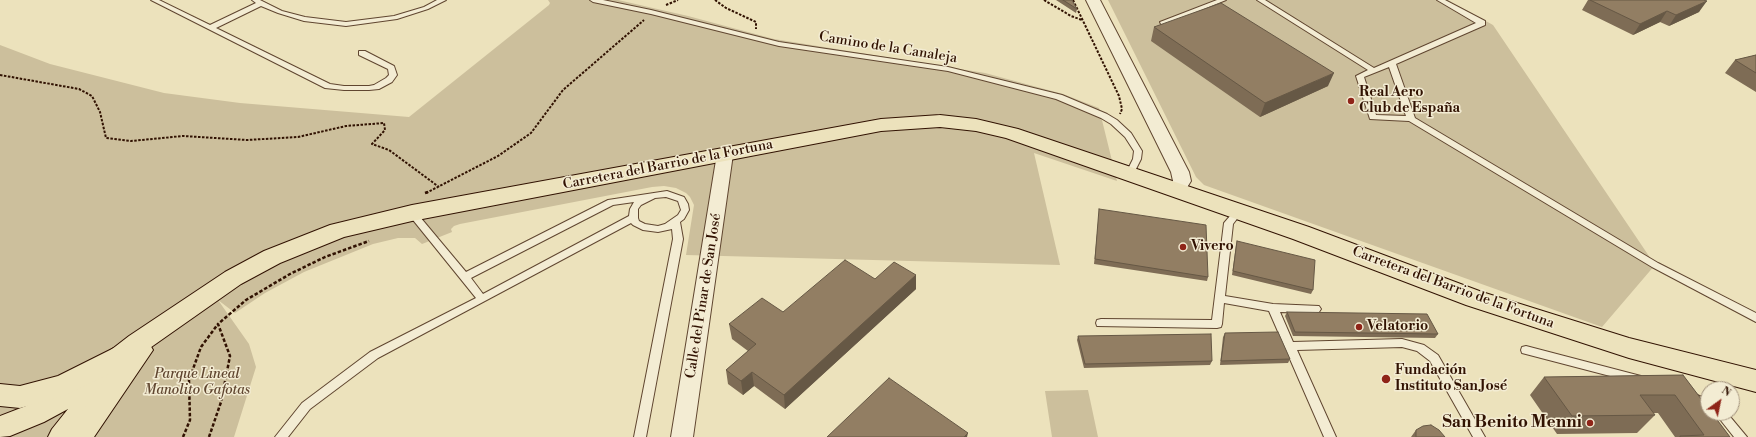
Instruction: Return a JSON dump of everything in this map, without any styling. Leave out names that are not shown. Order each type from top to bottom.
[{"type":"main road","name":"Carretera del Barrio de la Fortuna","points":[[0,428],[35,414],[62,400],[131,353],[174,318],[232,278],[272,257],[338,230],[417,203],[725,154],[881,125],[940,121],[976,125],[1011,133],[1301,233],[1474,299],[1629,348],[1756,382]]},
{"type":"main road","name":"Carretera del Barrio de la Fortuna","points":[[62,437],[131,353]]},
{"type":"main road","points":[[0,395],[20,397],[64,385],[131,353]]},
{"type":"main road","points":[[79,437],[131,353]]},
{"type":"street","points":[[1093,0],[1180,172],[1182,181],[1177,190]]},
{"type":"street","name":"Calle del Pinar de San José","points":[[682,437],[725,154]]},
{"type":"lane","points":[[154,0],[320,83],[336,87],[369,88],[383,84],[393,76],[391,68],[362,53]]},
{"type":"lane","points":[[210,28],[258,2],[280,12],[304,19],[346,24],[395,18],[426,8],[444,0]]},
{"type":"lane","name":"Camino de la Canaleja","points":[[593,0],[651,12],[762,40],[978,75],[1059,98],[1082,106],[1114,122],[1128,135],[1138,151],[1137,159],[1130,174]]},
{"type":"lane","points":[[1164,22],[1223,0]]},
{"type":"lane","points":[[1260,0],[1374,71]]},
{"type":"lane","points":[[1440,0],[1482,23],[1360,76],[1374,117],[1411,119],[1655,265],[1756,318]]},
{"type":"lane","points":[[1392,63],[1411,119]]},
{"type":"lane","points":[[465,277],[611,202],[645,198],[662,194],[674,196],[680,199],[684,204],[685,210],[681,218],[676,223],[668,227],[651,229],[636,223],[633,218],[634,209],[638,203],[645,198]]},
{"type":"lane","points":[[417,203],[465,277],[482,299]]},
{"type":"lane","points":[[1101,323],[1217,324],[1229,223],[1239,211]]},
{"type":"lane","points":[[281,437],[306,406],[374,355],[633,218]]},
{"type":"lane","points":[[640,437],[678,239],[676,223]]},
{"type":"lane","points":[[1220,299],[1273,308],[1316,308]]},
{"type":"lane","points":[[1273,308],[1330,437]]},
{"type":"lane","points":[[1290,346],[1402,343],[1420,348],[1434,358],[1479,437]]},
{"type":"lane","points":[[1526,350],[1645,381]]},
{"type":"lane","points":[[1682,392],[1700,400]]},
{"type":"lane","points":[[1727,421],[1741,437]]},
{"type":"path","points":[[417,203],[439,187],[511,148],[531,133],[563,90],[587,71],[618,41],[640,25],[651,12],[678,0]]},
{"type":"path","points":[[715,0],[726,8],[744,15],[756,22],[755,27],[762,40]]},
{"type":"path","points":[[1044,0],[1071,16],[1083,20]]},
{"type":"path","points":[[1073,0],[1119,96],[1122,109],[1120,115],[1114,122]]},
{"type":"path","points":[[0,75],[79,89],[92,96],[100,112],[106,138],[131,141],[183,136],[247,140],[298,137],[346,126],[384,123],[386,130],[372,144],[388,150],[439,187]]},
{"type":"path","points":[[183,437],[190,420],[189,380],[201,347],[218,324],[246,300],[290,274],[325,257],[374,240]]},
{"type":"path","points":[[209,437],[221,402],[230,356],[218,324]]},
{"type":"green space","name":"Parque Lineal Manolito Gafotas","points":[[548,0],[618,0],[688,16],[774,39],[985,73],[1063,94],[1099,108],[1117,181],[1034,153],[1060,265],[686,255],[694,205],[686,193],[676,188],[664,186],[652,187],[460,224],[451,229],[452,232],[422,244],[415,238],[398,238],[373,244],[304,272],[265,293],[235,313],[218,300],[249,344],[256,367],[234,437],[0,437],[0,45],[50,64],[164,93],[240,103],[409,117],[549,5],[550,3]]},
{"type":"green space","name":"Real Aero Club de España","points":[[1108,0],[1448,0],[1493,25],[1655,265],[1602,327],[1204,185],[1196,177]]},
{"type":"green space","points":[[1088,390],[1098,437],[1052,437],[1045,391]]},
{"type":"building","points":[[1063,0],[1072,0],[1077,9]]},
{"type":"building","points":[[1590,0],[1707,1],[1676,15],[1667,11],[1640,24]]},
{"type":"building","points":[[1221,3],[1334,73],[1265,103],[1154,27]]},
{"type":"building","points":[[1756,55],[1756,73],[1735,60]]},
{"type":"building","points":[[1099,209],[1206,225],[1208,277],[1095,259]]},
{"type":"building","points":[[1237,241],[1315,260],[1313,290],[1233,271]]},
{"type":"building","points":[[845,260],[875,279],[894,262],[916,275],[784,395],[752,372],[741,381],[726,370],[756,344],[729,324],[762,298],[783,312]]},
{"type":"building","name":"Velatorio","points":[[1287,312],[1427,314],[1438,334],[1295,332]]},
{"type":"building","points":[[1278,332],[1290,359],[1221,361],[1225,333]]},
{"type":"building","points":[[1211,334],[1212,361],[1085,364],[1078,336]]},
{"type":"building","points":[[1683,375],[1700,397],[1700,421],[1718,421],[1730,437],[1680,437],[1704,435],[1675,395],[1640,395],[1655,415],[1572,416],[1544,377]]},
{"type":"building","points":[[889,378],[968,433],[964,437],[827,437]]},
{"type":"building","points":[[1431,425],[1439,430],[1445,437],[1416,437],[1416,430],[1423,426]]},
{"type":"place","name":"Real Aero Club de España","points":[[1351,101]]},
{"type":"place","name":"Vivero","points":[[1183,247]]},
{"type":"place","name":"Velatorio","points":[[1359,327]]},
{"type":"place","name":"Fundación Instituto San José","points":[[1386,379]]},
{"type":"place","name":"San Benito Menni","points":[[1590,423]]}]
